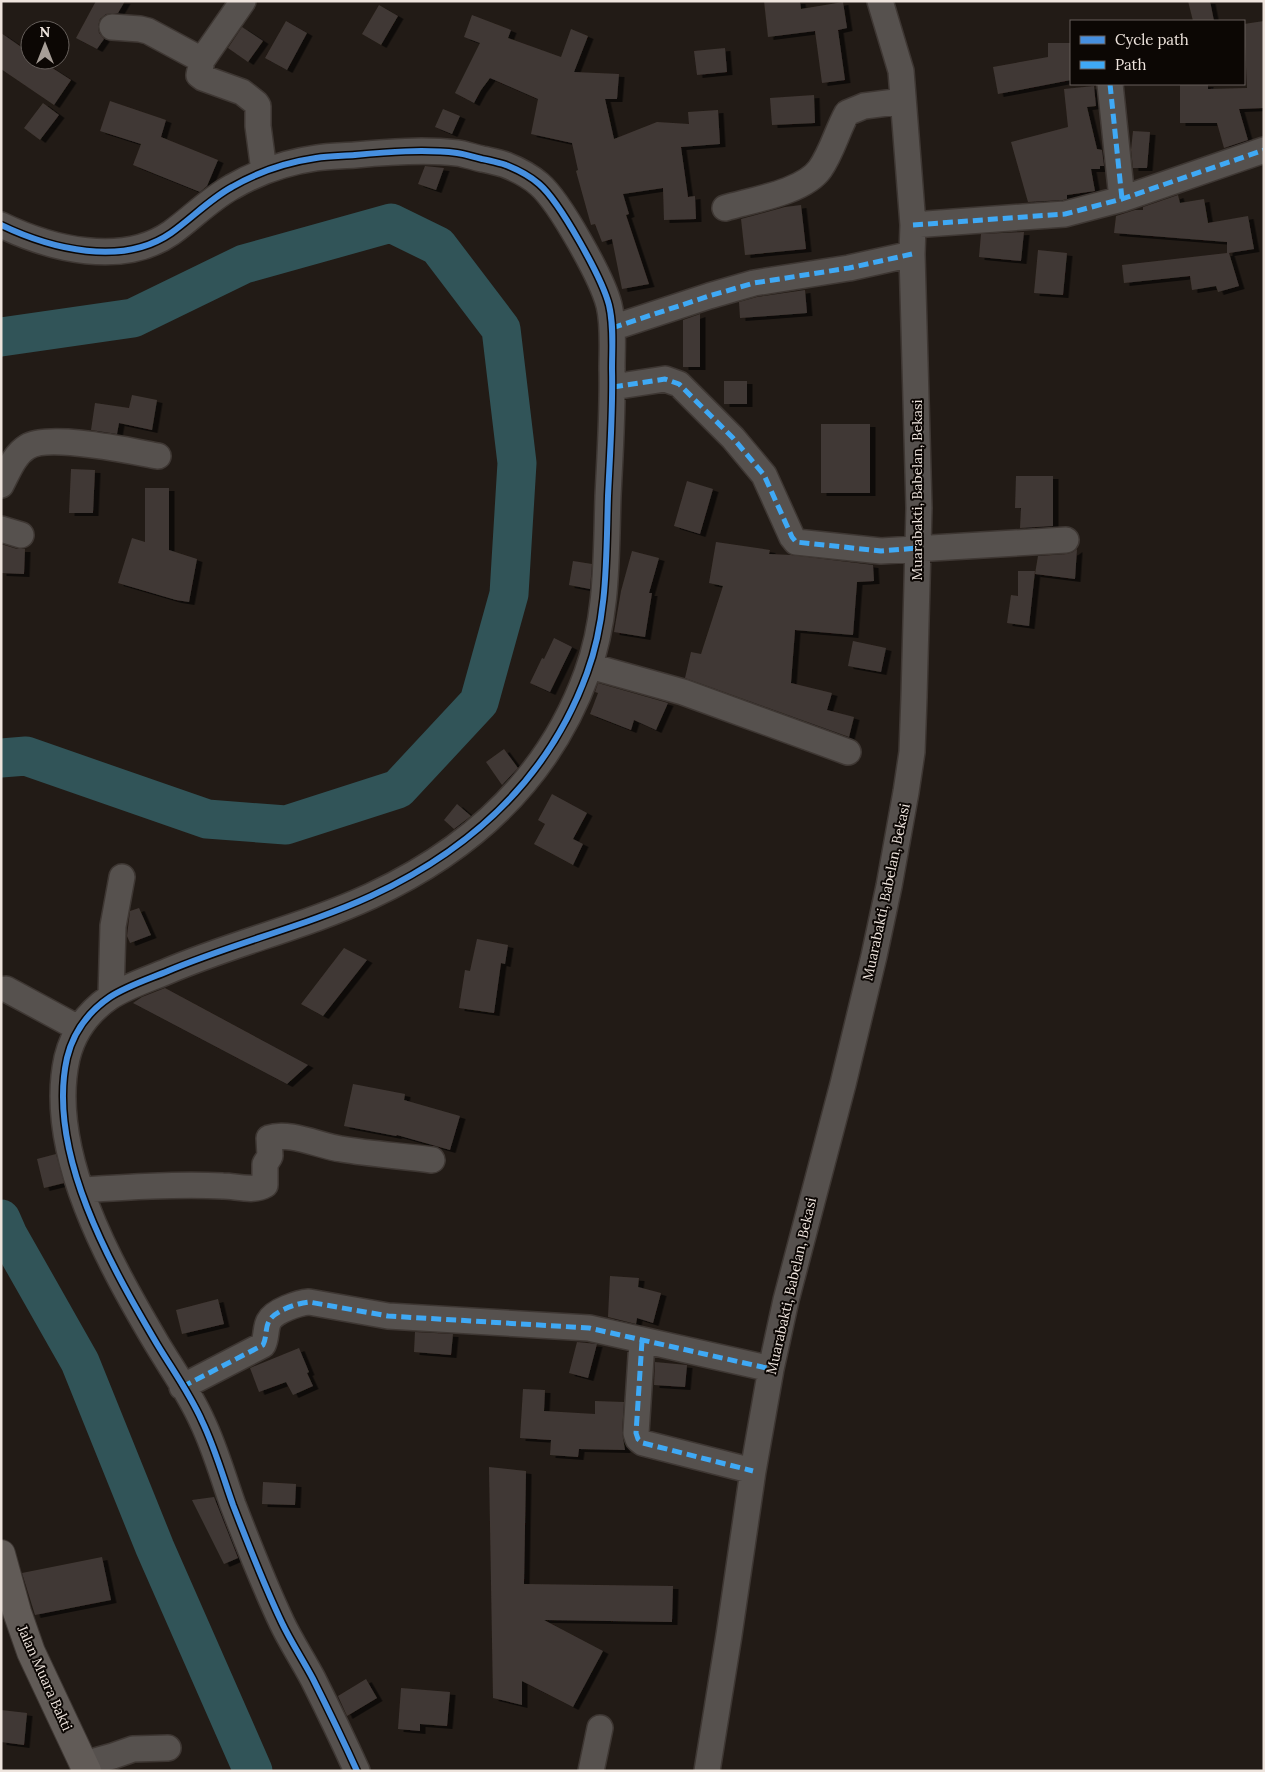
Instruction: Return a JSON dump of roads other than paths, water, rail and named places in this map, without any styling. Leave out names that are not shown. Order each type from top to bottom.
[{"type":"main road","name":"Jalan Muara Bakti","points":[[1,1554],[17,1612],[31,1652],[86,1768]]},
{"type":"street","points":[[243,1],[202,60],[199,75],[242,92],[256,103],[258,106],[259,135],[264,171]]},
{"type":"street","name":"Muarabakti, Babelan, Bekasi","points":[[707,1771],[753,1471],[771,1370],[786,1300],[843,1084],[889,886],[912,752],[920,508],[912,254],[913,225],[901,71],[880,1]]},
{"type":"street","points":[[112,27],[148,31],[202,60]]},
{"type":"street","points":[[1110,85],[1122,199]]},
{"type":"street","points":[[725,208],[791,190],[805,183],[819,171],[828,156],[840,124],[847,112],[864,106],[903,101]]},
{"type":"street","points":[[913,225],[1065,214],[1122,199],[1264,150]]},
{"type":"street","points":[[1,225],[25,236],[99,253],[134,250],[165,238],[228,189],[264,171],[316,158],[394,152],[456,153],[505,164],[539,183],[560,209],[602,287],[609,306],[612,328],[613,387],[607,562],[599,637],[590,666],[568,718],[549,750],[525,783],[497,814],[466,839],[432,862],[370,896],[320,916],[201,957],[111,996],[78,1028],[71,1043],[65,1068],[63,1092],[66,1140],[81,1190],[118,1276],[199,1413],[236,1511],[282,1623],[315,1684],[357,1771]]},
{"type":"street","points":[[612,328],[754,283],[849,268],[912,254]]},
{"type":"street","points":[[613,387],[665,379],[679,384],[733,438],[764,475],[796,542],[881,552],[918,548],[1066,540]]},
{"type":"street","points":[[1,485],[15,459],[26,448],[36,443],[87,445],[158,456]]},
{"type":"street","points":[[590,666],[683,692],[848,752]]},
{"type":"street","points":[[111,996],[112,926],[122,877]]},
{"type":"street","points":[[6,989],[78,1028]]},
{"type":"street","points":[[81,1190],[154,1186],[261,1187],[265,1185],[266,1164],[270,1156],[269,1138],[276,1136],[339,1149],[432,1160]]},
{"type":"street","points":[[182,1387],[263,1345],[269,1321],[273,1315],[298,1303],[308,1302],[388,1316],[589,1328],[771,1370]]},
{"type":"street","points":[[642,1341],[636,1433],[638,1439],[643,1443],[753,1471]]},
{"type":"street","points":[[591,1771],[600,1728]]},
{"type":"street","points":[[86,1768],[133,1748],[168,1748]]},
{"type":"waterway","points":[[1,337],[133,318],[244,264],[391,223],[438,246],[501,329],[517,463],[509,594],[479,702],[398,789],[286,825],[207,819],[26,756],[1,758]]},
{"type":"waterway","points":[[1,1219],[8,1235],[80,1362],[155,1548],[253,1771]]}]
